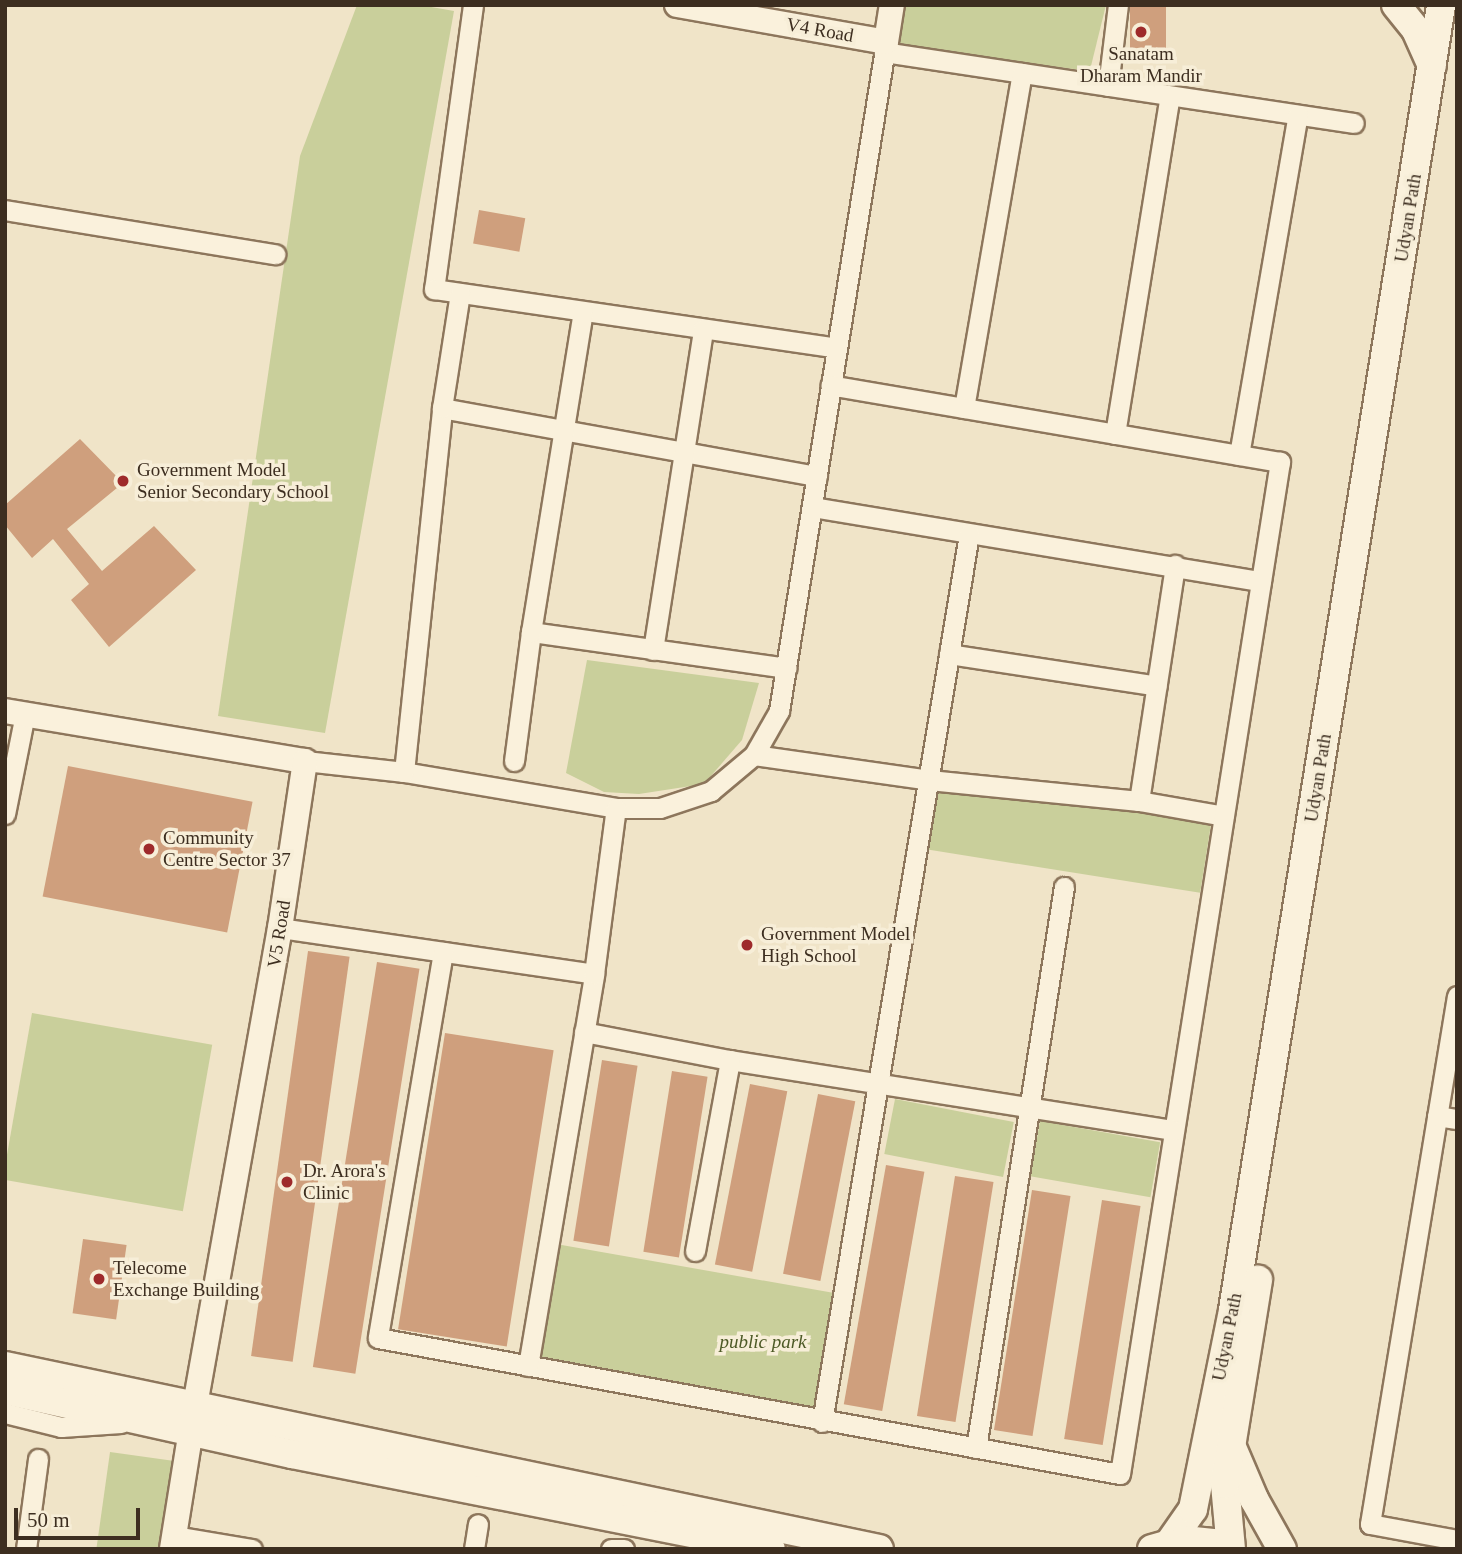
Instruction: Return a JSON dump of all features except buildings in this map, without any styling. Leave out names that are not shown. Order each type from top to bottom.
[{"type":"main road","points":[[1396,5],[1446,64]]},
{"type":"main road","name":"Udyan Path","points":[[1229,1549],[1225,1485],[1446,64],[1441,5]]},
{"type":"main road","name":"Udyan Path","points":[[1161,1545],[1193,1508],[1233,1310],[1446,64],[1457,26]]},
{"type":"main road","points":[[5,1366],[193,1418],[306,1457],[771,1549]]},
{"type":"main road","points":[[5,1390],[150,1422],[193,1418],[878,1549]]},
{"type":"main road","points":[[1231,1445],[1254,1499],[1282,1549]]},
{"type":"main road","points":[[1161,1545],[1213,1543],[1229,1549]]},
{"type":"street","points":[[474,5],[434,289],[837,348]]},
{"type":"street","name":"V4 Road","points":[[677,5],[885,47]]},
{"type":"street","points":[[6,809],[15,712],[305,761],[404,772],[616,808],[660,808],[711,791],[754,755],[779,710],[892,5]]},
{"type":"street","points":[[1108,86],[1118,5]]},
{"type":"street","points":[[885,47],[1022,73],[1354,123]]},
{"type":"street","points":[[964,408],[1022,73]]},
{"type":"street","points":[[1115,434],[1170,96]]},
{"type":"street","points":[[1240,455],[1298,115]]},
{"type":"street","points":[[5,210],[275,254]]},
{"type":"street","points":[[404,772],[442,408],[460,293]]},
{"type":"street","points":[[514,761],[531,632],[583,312]]},
{"type":"street","points":[[653,650],[703,329]]},
{"type":"street","points":[[443,952],[378,1338],[822,1422],[1120,1474],[1280,462],[831,385]]},
{"type":"street","points":[[442,408],[817,476]]},
{"type":"street","points":[[811,508],[1261,581]]},
{"type":"street","points":[[822,1422],[969,534]]},
{"type":"street","points":[[1139,801],[1175,565]]},
{"type":"street","points":[[531,632],[786,668]]},
{"type":"street","points":[[949,654],[1157,686]]},
{"type":"street","points":[[754,755],[929,780],[1139,801],[1224,816]]},
{"type":"street","name":"V5 Road","points":[[173,1543],[280,928],[305,761]]},
{"type":"street","points":[[528,1366],[594,974],[616,808]]},
{"type":"street","points":[[976,1448],[1064,887]]},
{"type":"street","points":[[280,928],[594,974]]},
{"type":"street","points":[[1457,996],[1447,1118],[1370,1524],[1457,1540]]},
{"type":"street","points":[[584,1032],[730,1060],[1174,1130]]},
{"type":"street","points":[[695,1251],[730,1060]]},
{"type":"street","points":[[5,1413],[61,1427],[150,1422]]},
{"type":"street","points":[[26,1549],[38,1459]]},
{"type":"street","points":[[474,1549],[478,1524]]},
{"type":"street","points":[[173,1543],[252,1549]]},
{"type":"street","points":[[611,1549],[624,1549]]},
{"type":"green space","points":[[357,5],[420,5],[454,11],[325,733],[218,716],[300,156]]},
{"type":"green space","points":[[902,5],[1106,5],[1091,66],[1081,70],[895,46]]},
{"type":"green space","points":[[587,660],[759,683],[742,740],[704,784],[639,794],[604,792],[566,773]]},
{"type":"green space","points":[[936,777],[1212,821],[1200,893],[925,849]]},
{"type":"green space","points":[[32,1013],[212,1045],[183,1211],[5,1180],[5,1166]]},
{"type":"green space","points":[[895,1099],[1014,1122],[1003,1177],[884,1154]]},
{"type":"green space","points":[[1040,1121],[1160,1142],[1150,1197],[1030,1176]]},
{"type":"green space","name":"public park","points":[[556,1244],[836,1293],[815,1411],[535,1361]]},
{"type":"green space","points":[[110,1452],[174,1461],[162,1549],[96,1549]]},
{"type":"place","name":"Sanatam Dharam Mandir","points":[[1141,32]]},
{"type":"place","name":"Government Model Senior Secondary School","points":[[123,481]]},
{"type":"place","name":"Community Centre Sector 37","points":[[149,849]]},
{"type":"place","name":"Government Model High School","points":[[747,945]]},
{"type":"place","name":"Dr. Arora's Clinic","points":[[287,1182]]},
{"type":"place","name":"Telecome Exchange Building","points":[[99,1279]]}]
